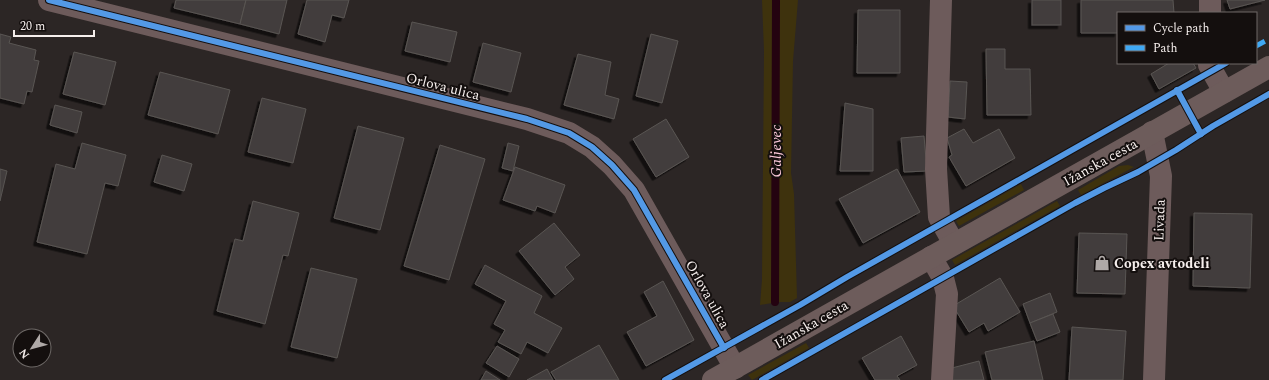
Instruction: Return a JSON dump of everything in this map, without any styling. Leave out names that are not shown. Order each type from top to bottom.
[{"type":"main road","name":"Ižanska cesta","points":[[713,380],[1269,66]]},
{"type":"street","name":"Orlova ulica","points":[[49,0],[527,119],[569,133],[592,147],[612,165],[634,190],[735,368]]},
{"type":"street","points":[[941,0],[936,169],[940,217],[954,244]]},
{"type":"street","points":[[1210,0],[1210,12]]},
{"type":"street","points":[[1209,64],[1224,92]]},
{"type":"street","name":"Livada","points":[[1152,132],[1161,176],[1154,380]]},
{"type":"street","points":[[931,257],[943,278],[947,294],[942,380]]},
{"type":"shaded area","points":[[762,0],[775,0],[774,250],[772,303],[760,305],[762,280],[764,51]]},
{"type":"shaded area","points":[[779,0],[798,0],[793,61],[791,173],[794,194],[797,298],[790,302],[778,302]]},
{"type":"shaded area","points":[[1128,165],[1134,167],[1081,195],[1078,190],[1119,166]]},
{"type":"shaded area","points":[[1021,184],[1024,190],[959,226],[956,221]]},
{"type":"shaded area","points":[[1057,201],[1060,206],[955,265],[952,260]]},
{"type":"shaded area","points":[[806,343],[809,348],[752,380],[748,375]]},
{"type":"building","points":[[176,0],[246,0],[240,24],[174,8]]},
{"type":"building","points":[[246,0],[287,0],[279,34],[240,24]]},
{"type":"building","points":[[307,0],[349,0],[344,18],[332,15],[325,42],[298,34]]},
{"type":"building","points":[[1032,0],[1061,0],[1061,25],[1032,25]]},
{"type":"building","points":[[1081,0],[1173,0],[1174,12],[1117,12],[1117,33],[1081,33]]},
{"type":"building","points":[[1227,0],[1265,0],[1230,9]]},
{"type":"building","points":[[858,10],[900,10],[900,73],[857,73]]},
{"type":"building","points":[[412,22],[457,32],[450,62],[405,51]]},
{"type":"building","points":[[0,34],[11,37],[9,43],[36,50],[34,60],[39,61],[32,92],[27,91],[24,104],[0,98]]},
{"type":"building","points":[[651,34],[678,41],[662,103],[636,96]]},
{"type":"building","points":[[483,43],[521,53],[511,92],[473,82]]},
{"type":"building","points":[[986,49],[1005,49],[1005,69],[1030,69],[1031,115],[987,115]]},
{"type":"building","points":[[74,52],[116,62],[105,105],[63,94]]},
{"type":"building","points":[[578,54],[611,62],[605,95],[619,99],[614,119],[564,105]]},
{"type":"building","points":[[1167,64],[1194,64],[1196,68],[1159,89],[1151,74]]},
{"type":"building","points":[[160,72],[230,90],[218,134],[148,115]]},
{"type":"building","points":[[950,81],[967,82],[965,119],[948,117]]},
{"type":"building","points":[[262,98],[306,109],[293,163],[248,152]]},
{"type":"building","points":[[845,103],[873,109],[873,171],[840,171]]},
{"type":"building","points":[[55,105],[82,112],[77,133],[50,125]]},
{"type":"building","points":[[666,119],[689,157],[656,177],[633,139]]},
{"type":"building","points":[[358,126],[404,138],[380,230],[334,218]]},
{"type":"building","points":[[964,129],[973,143],[999,129],[1015,158],[966,186],[949,157],[952,155],[947,138]]},
{"type":"building","points":[[924,136],[927,171],[904,172],[901,138]]},
{"type":"building","points":[[82,143],[126,155],[118,186],[105,183],[87,254],[37,242],[56,164],[75,169]]},
{"type":"building","points":[[508,143],[519,146],[513,171],[502,168]]},
{"type":"building","points":[[440,145],[485,159],[449,280],[404,266]]},
{"type":"building","points":[[162,155],[192,164],[184,191],[154,182]]},
{"type":"building","points":[[515,167],[565,185],[555,213],[537,206],[535,211],[503,200]]},
{"type":"building","points":[[0,169],[7,171],[0,201]]},
{"type":"building","points":[[897,169],[920,212],[863,243],[839,199]]},
{"type":"building","points":[[253,201],[299,213],[288,256],[283,255],[265,324],[217,311],[235,239],[243,241]]},
{"type":"building","points":[[1194,213],[1252,214],[1250,288],[1193,286]]},
{"type":"building","points":[[554,223],[580,255],[565,267],[574,279],[555,295],[519,251]]},
{"type":"building","name":"Copex avtodeli","points":[[1079,233],[1127,234],[1125,294],[1077,293]]},
{"type":"building","points":[[485,265],[542,296],[534,313],[562,328],[548,353],[527,342],[521,354],[498,342],[505,330],[494,324],[506,301],[475,284]]},
{"type":"building","points":[[311,268],[357,279],[337,358],[291,347]]},
{"type":"building","points":[[1000,278],[1020,312],[988,331],[984,323],[969,332],[953,306]]},
{"type":"building","points":[[663,281],[694,340],[646,366],[627,332],[657,316],[644,292]]},
{"type":"building","points":[[1050,293],[1057,312],[1030,323],[1023,304]]},
{"type":"building","points":[[1053,314],[1060,332],[1037,341],[1030,323]]},
{"type":"building","points":[[1072,327],[1126,331],[1123,380],[1069,380]]},
{"type":"building","points":[[901,336],[917,365],[897,376],[900,380],[875,380],[862,358]]},
{"type":"building","points":[[1034,341],[1043,380],[992,380],[985,352]]},
{"type":"building","points":[[599,345],[619,380],[556,380],[551,372]]},
{"type":"building","points":[[497,346],[519,359],[509,377],[486,363]]},
{"type":"building","points":[[979,361],[984,380],[951,380],[948,369]]},
{"type":"building","points":[[547,369],[553,380],[527,380]]},
{"type":"building","points":[[486,371],[500,380],[481,380]]},
{"type":"waterway","name":"Galjevec","points":[[775,302],[776,0]]},
{"type":"marked path","points":[[1257,45],[1269,39]]},
{"type":"cycle path","points":[[49,0],[527,119],[569,133],[592,147],[612,165],[634,190],[724,348]]},
{"type":"cycle path","points":[[665,380],[1224,64]]},
{"type":"cycle path","points":[[1177,90],[1201,134]]},
{"type":"cycle path","points":[[762,380],[1075,203],[1138,172],[1269,94]]},
{"type":"place","name":"Copex avtodeli","points":[[1102,263]]}]
